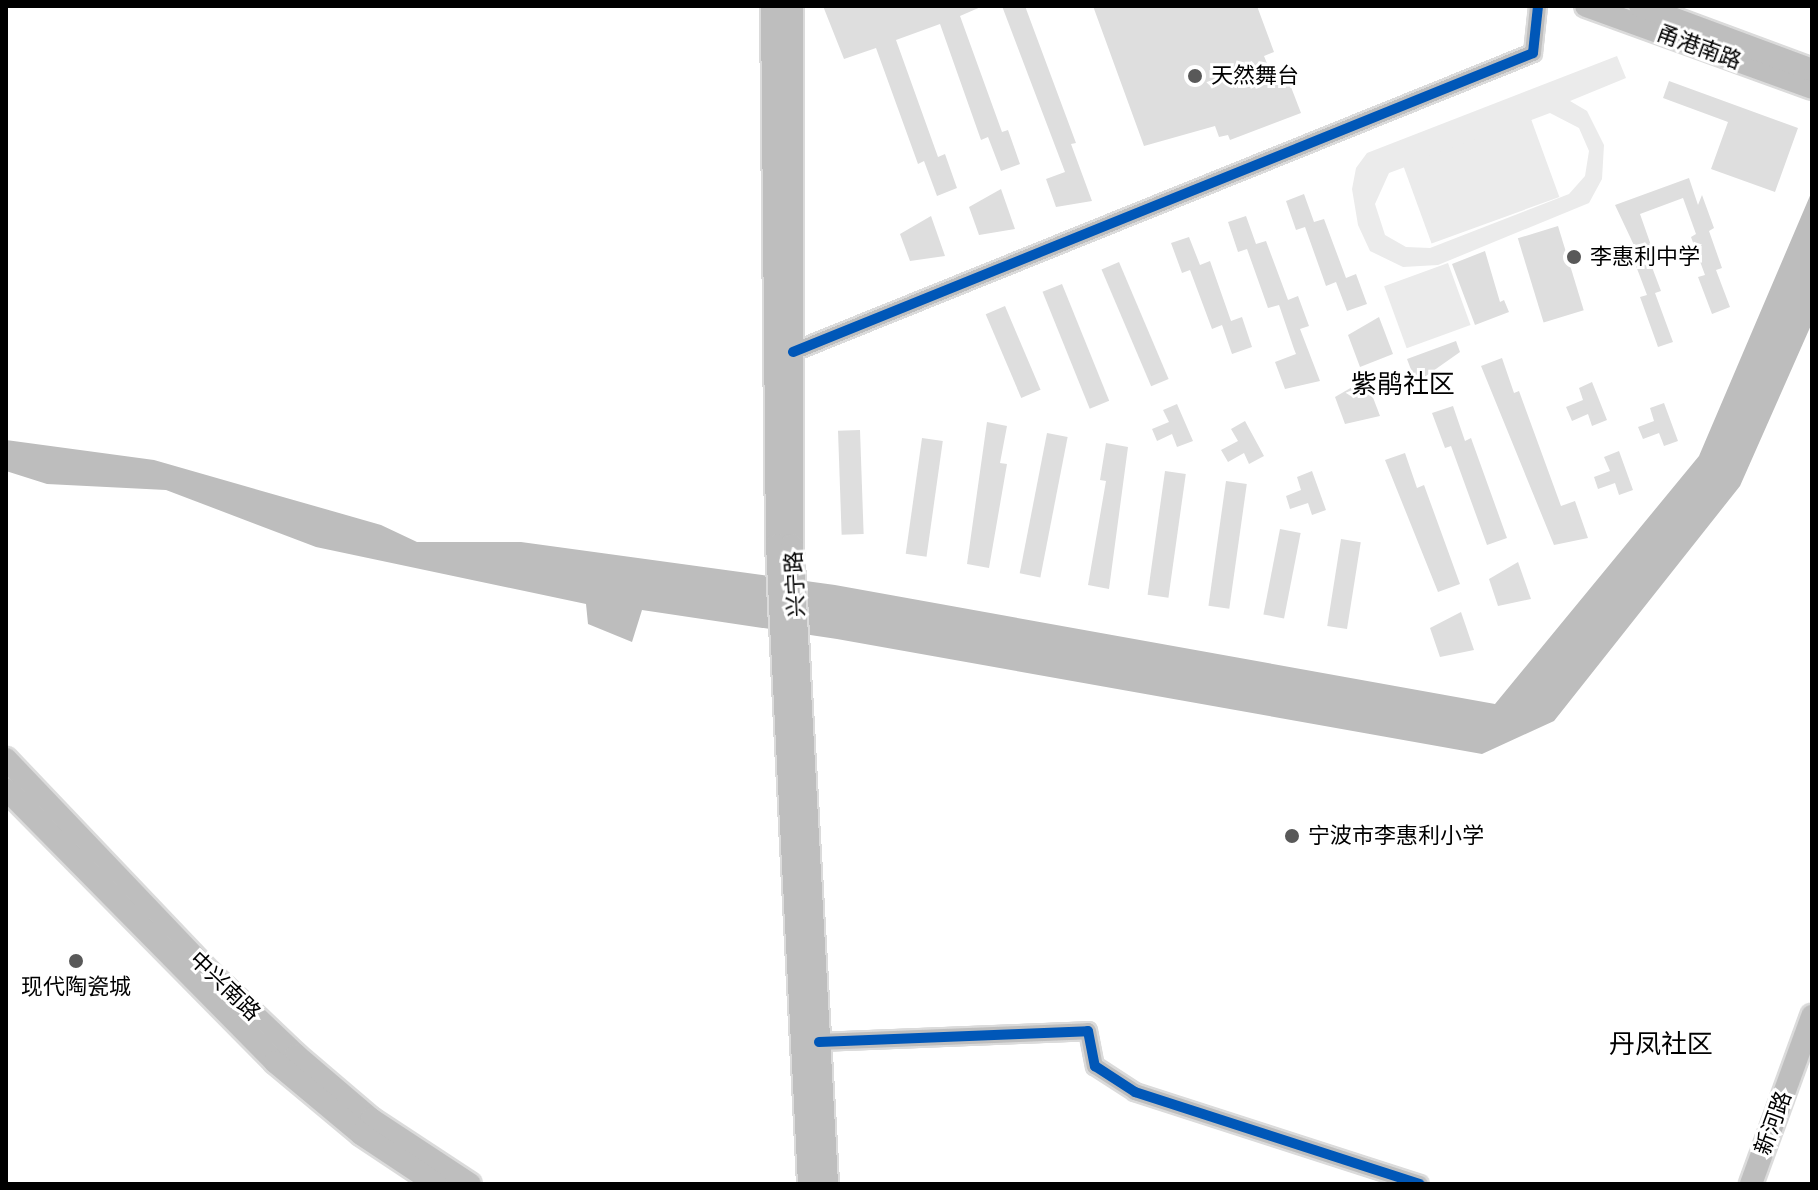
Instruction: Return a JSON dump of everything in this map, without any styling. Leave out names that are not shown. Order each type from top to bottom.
[{"type":"main road","name":"兴宁路","points":[[772,6],[785,545],[809,1184]]},
{"type":"main road","name":"兴宁路","points":[[785,545],[793,352],[792,6]]},
{"type":"main road","name":"甬港南路","points":[[1586,6],[1812,88]]},
{"type":"main road","name":"甬港南路","points":[[1640,6],[1812,70]]},
{"type":"main road","name":"兴宁路","points":[[792,702],[828,1177]]},
{"type":"main road","name":"中兴南路","points":[[6,759],[211,974],[366,1126],[470,1184]]},
{"type":"main road","name":"中兴南路","points":[[6,789],[197,989],[436,1184]]},
{"type":"main road","name":"新河路","points":[[1751,1184],[1812,1016]]},
{"type":"main road","name":"兴宁路","points":[[795,1184],[806,1129]]},
{"type":"street","points":[[793,352],[1533,53],[1538,6]]},
{"type":"street","points":[[819,1042],[1088,1031],[1095,1066],[1135,1092],[1419,1184]]},
{"type":"shaded area","points":[[1617,56],[1626,78],[1570,101],[1587,111],[1604,145],[1602,179],[1589,203],[1438,265],[1403,267],[1370,251],[1358,225],[1352,189],[1356,168],[1367,153]],"holes":[[[1550,113],[1579,128],[1589,151],[1585,176],[1569,194],[1430,248],[1406,247],[1385,235],[1375,204],[1389,173]]]},
{"type":"shaded area","points":[[1531,119],[1559,197],[1432,244],[1403,166]]},
{"type":"shaded area","points":[[1812,191],[1812,323],[1740,486],[1554,721],[1482,754],[837,639],[642,610],[632,642],[588,624],[586,604],[316,547],[166,490],[47,484],[6,471],[6,440],[154,460],[381,525],[417,542],[521,542],[835,585],[1495,704],[1699,456]]},
{"type":"shaded area","points":[[1448,263],[1471,325],[1407,348],[1384,286]]},
{"type":"building","points":[[823,6],[983,6],[960,16],[1002,132],[1008,130],[1020,164],[1001,171],[988,137],[981,140],[940,24],[896,40],[938,157],[945,154],[957,188],[937,196],[924,161],[918,164],[876,48],[844,59]]},
{"type":"building","points":[[1002,6],[1025,6],[1076,143],[1071,144],[1092,201],[1056,207],[1046,179],[1065,172]]},
{"type":"building","name":"天然舞台","points":[[1093,6],[1257,6],[1274,52],[1264,56],[1273,78],[1286,74],[1301,113],[1230,140],[1228,135],[1219,137],[1215,126],[1144,146]]},
{"type":"building","points":[[1669,81],[1798,128],[1775,192],[1711,169],[1728,122],[1663,98]]},
{"type":"building","points":[[1689,178],[1698,205],[1702,195],[1714,228],[1709,231],[1722,268],[1716,270],[1730,307],[1712,314],[1698,277],[1705,275],[1691,237],[1696,234],[1683,198],[1640,214],[1653,251],[1647,254],[1661,291],[1655,293],[1673,342],[1658,347],[1640,297],[1647,295],[1633,258],[1639,256],[1615,205]]},
{"type":"building","points":[[1001,189],[1015,229],[979,235],[969,207]]},
{"type":"building","points":[[1304,194],[1314,222],[1324,219],[1346,278],[1356,274],[1367,304],[1347,311],[1336,282],[1326,286],[1305,227],[1296,230],[1286,201]]},
{"type":"building","points":[[931,216],[945,256],[910,261],[900,234]]},
{"type":"building","points":[[1246,216],[1256,244],[1266,241],[1288,300],[1298,296],[1309,326],[1300,329],[1320,381],[1285,389],[1275,362],[1296,354],[1279,305],[1268,308],[1247,249],[1238,252],[1228,222]]},
{"type":"building","points":[[1558,226],[1584,310],[1544,322],[1518,238]]},
{"type":"building","points":[[1189,237],[1200,265],[1210,261],[1231,321],[1242,317],[1252,347],[1232,354],[1222,325],[1212,329],[1190,270],[1182,273],[1171,243]]},
{"type":"building","points":[[1485,251],[1500,302],[1504,300],[1509,312],[1475,325],[1452,264]]},
{"type":"building","points":[[1119,262],[1169,379],[1151,386],[1102,269]]},
{"type":"building","points":[[1062,284],[1109,401],[1090,409],[1043,292]]},
{"type":"building","points":[[1005,306],[1041,390],[1021,398],[986,314]]},
{"type":"building","points":[[1379,317],[1393,354],[1360,367],[1348,335]]},
{"type":"building","points":[[1456,341],[1460,352],[1416,383],[1407,359]]},
{"type":"building","points":[[1502,358],[1514,393],[1519,391],[1561,506],[1575,501],[1588,538],[1554,545],[1481,366]]},
{"type":"building","points":[[1366,379],[1380,416],[1345,424],[1335,397]]},
{"type":"building","points":[[1592,382],[1607,420],[1592,426],[1588,414],[1572,421],[1566,407],[1583,400],[1579,388]]},
{"type":"building","points":[[1664,403],[1678,441],[1664,446],[1659,433],[1643,439],[1638,427],[1654,421],[1650,408]]},
{"type":"building","points":[[1177,404],[1193,441],[1177,447],[1172,434],[1157,441],[1152,429],[1169,422],[1163,410]]},
{"type":"building","points":[[1453,406],[1465,441],[1471,438],[1507,538],[1487,545],[1451,446],[1445,448],[1432,413]]},
{"type":"building","points":[[1245,421],[1264,456],[1249,464],[1244,453],[1228,462],[1221,450],[1238,441],[1231,429]]},
{"type":"building","points":[[987,422],[1007,426],[1000,463],[1007,464],[989,568],[967,564]]},
{"type":"building","points":[[860,430],[864,534],[842,535],[838,431]]},
{"type":"building","points":[[1047,433],[1068,437],[1040,577],[1020,573]]},
{"type":"building","points":[[922,438],[943,441],[927,557],[906,554]]},
{"type":"building","points":[[1106,443],[1128,447],[1109,589],[1088,585],[1106,481],[1100,480]]},
{"type":"building","points":[[1619,451],[1633,490],[1619,495],[1615,483],[1598,489],[1594,477],[1610,471],[1604,457]]},
{"type":"building","points":[[1405,453],[1417,488],[1424,485],[1460,584],[1438,592],[1385,460]]},
{"type":"building","points":[[1165,471],[1186,474],[1168,598],[1148,595]]},
{"type":"building","points":[[1312,471],[1326,510],[1312,515],[1308,503],[1290,509],[1286,496],[1301,490],[1297,477]]},
{"type":"building","points":[[1226,481],[1247,484],[1229,609],[1208,606]]},
{"type":"building","points":[[1280,529],[1301,533],[1284,618],[1263,614]]},
{"type":"building","points":[[1341,539],[1361,542],[1347,629],[1327,626]]},
{"type":"building","points":[[1518,562],[1531,599],[1498,606],[1489,579]]},
{"type":"building","points":[[1461,612],[1474,650],[1440,657],[1430,628]]},
{"type":"cycle path","points":[[793,352],[1533,53],[1538,6]]},
{"type":"cycle path","points":[[819,1042],[1088,1031],[1095,1066],[1135,1092],[1419,1184]]},
{"type":"place","name":"天然舞台","points":[[1195,76]]},
{"type":"place","name":"李惠利中学","points":[[1574,257]]},
{"type":"place","name":"宁波市李惠利小学","points":[[1292,836]]},
{"type":"place","name":"现代陶瓷城","points":[[76,961]]},
{"type":"district","name":"紫鹃社区","points":[[1403,385]]},
{"type":"district","name":"丹凤社区","points":[[1661,1045]]}]
